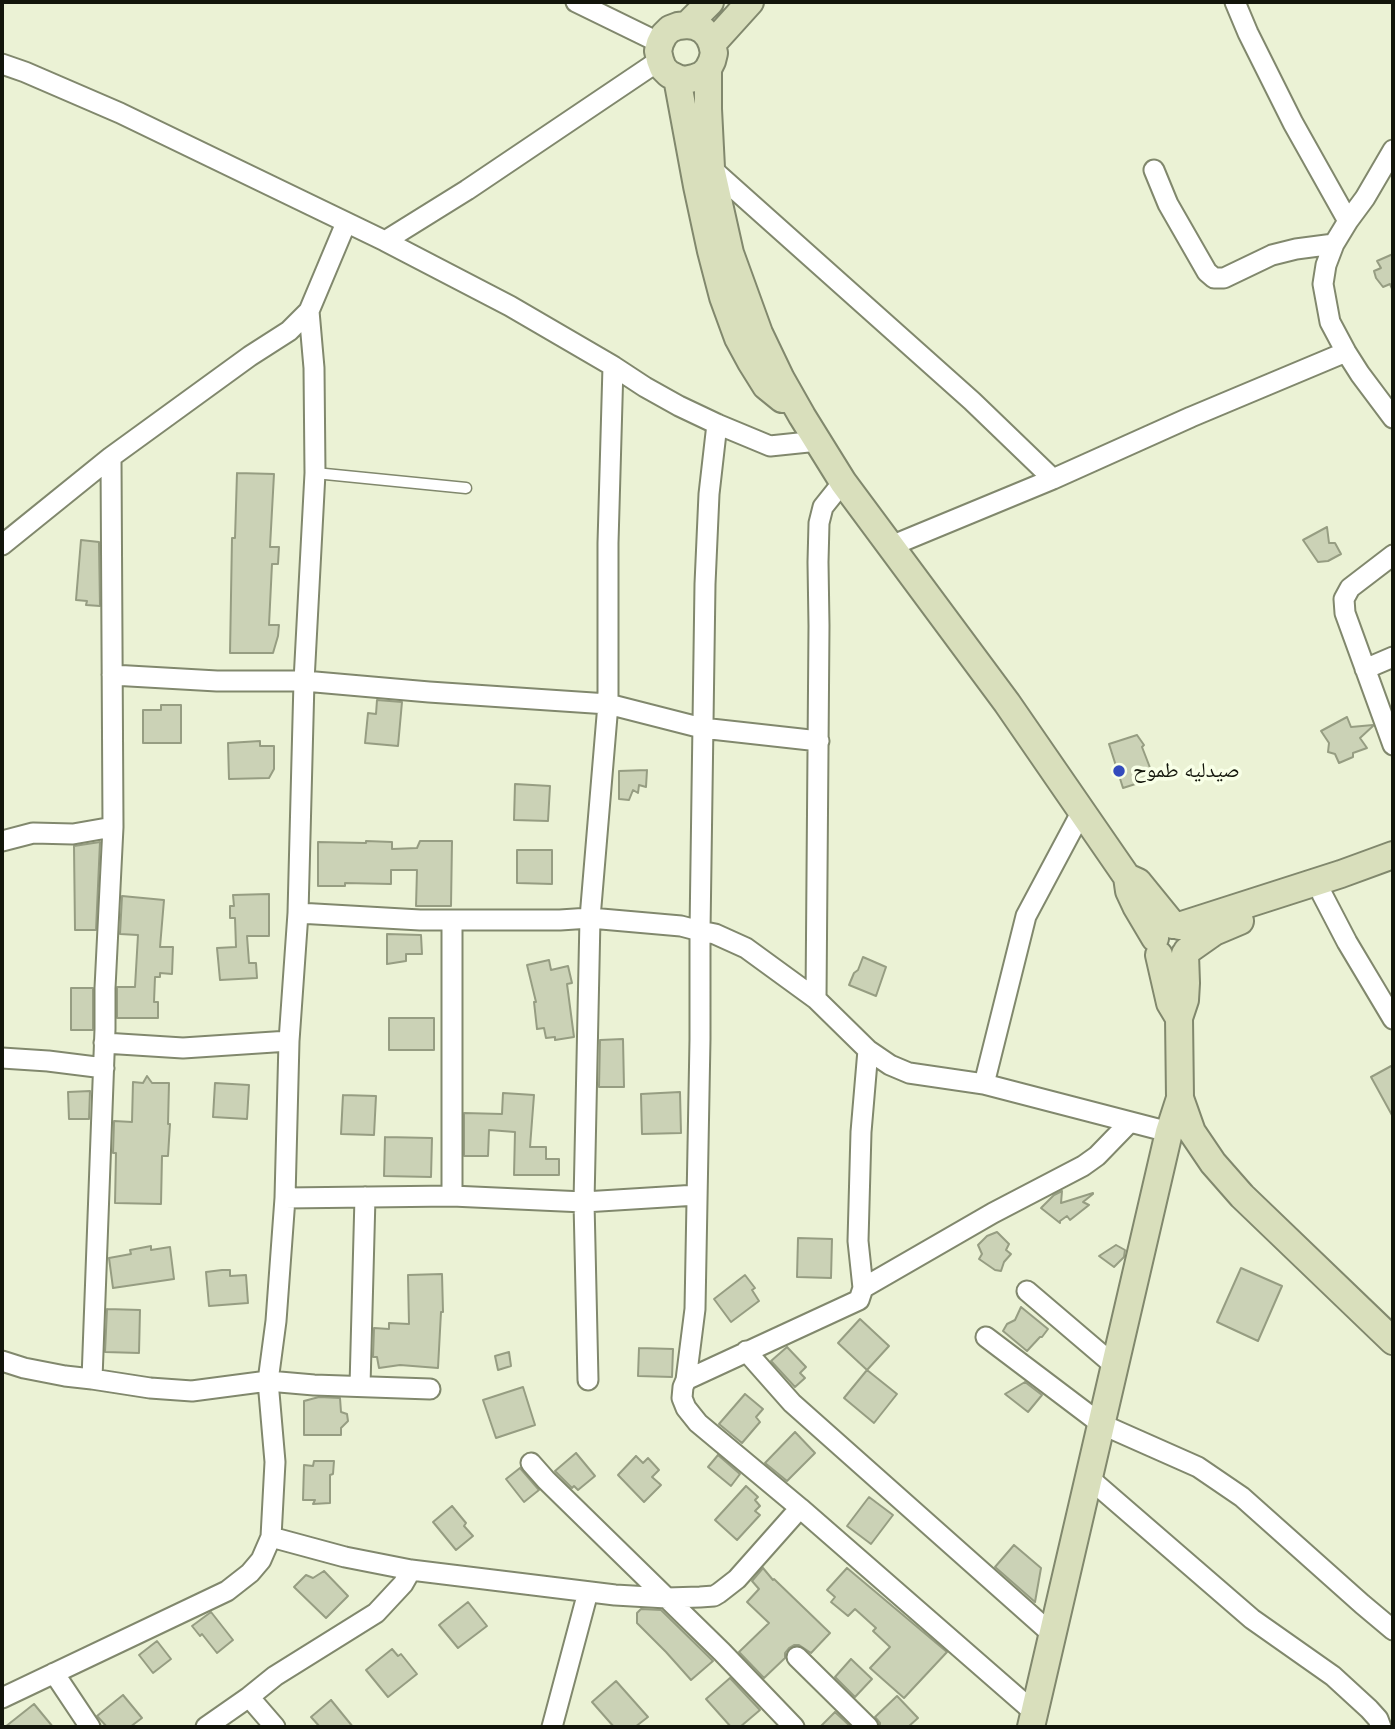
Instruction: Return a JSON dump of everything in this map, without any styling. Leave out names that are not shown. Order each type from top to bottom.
[{"type":"street","points":[[576,2],[665,60],[685,80],[702,75],[710,56],[750,2]]},
{"type":"street","points":[[687,24],[710,2]]},
{"type":"street","points":[[1235,2],[1293,123],[1348,221]]},
{"type":"street","points":[[717,424],[709,494],[705,584],[695,1309],[682,1398],[698,1423],[800,1507],[1033,1720],[1169,1132],[1180,1098],[1179,1018],[1185,1000],[1186,983],[1173,942],[1139,882],[1127,877],[1007,703],[843,482],[802,416],[758,333],[730,253],[711,167],[708,109],[709,37],[695,26],[678,26],[664,35],[665,60],[723,298],[738,338],[766,386],[802,416]]},
{"type":"street","points":[[385,241],[665,60]]},
{"type":"street","points":[[2,64],[120,113],[385,241],[510,306],[679,406],[717,424],[770,446],[818,440]]},
{"type":"street","points":[[1392,154],[1334,244],[1326,265],[1323,284],[1330,321],[1346,352],[1393,418]]},
{"type":"street","points":[[711,167],[952,383],[1054,479]]},
{"type":"street","points":[[1154,170],[1168,204],[1207,272],[1214,278],[1224,278],[1296,248],[1334,244]]},
{"type":"street","points":[[2,545],[111,457],[250,356],[289,331],[309,311],[346,223]]},
{"type":"street","points":[[2,1697],[227,1591],[250,1573],[261,1560],[271,1537],[275,1462],[268,1381],[276,1321],[285,1198],[289,1041],[298,913],[303,681],[315,473],[314,369],[309,311]]},
{"type":"street","points":[[891,546],[1054,479],[1191,416],[1346,352]]},
{"type":"street","points":[[588,1380],[584,1202],[590,918],[608,704],[608,543],[613,366]]},
{"type":"street","points":[[92,1379],[113,827],[111,457]]},
{"type":"street","points":[[816,999],[819,523],[823,507],[843,482]]},
{"type":"street","points":[[1393,555],[1350,588],[1344,599],[1345,613],[1393,746]]},
{"type":"street","points":[[1365,669],[1393,657]]},
{"type":"street","points":[[112,675],[217,681],[303,681],[608,704],[702,728],[818,741]]},
{"type":"street","points":[[984,1084],[1026,916],[1082,811]]},
{"type":"street","points":[[2,841],[33,833],[73,834],[113,827]]},
{"type":"street","points":[[1173,942],[1393,855]]},
{"type":"street","points":[[1173,942],[1214,932],[1238,921],[1393,869]]},
{"type":"street","points":[[1322,894],[1393,1019]]},
{"type":"street","points":[[298,913],[420,920],[590,918],[700,930],[746,948],[816,999],[868,1050],[890,1065],[909,1073],[984,1084],[1169,1132]]},
{"type":"street","points":[[452,920],[452,1196]]},
{"type":"street","points":[[104,1043],[183,1048],[289,1041]]},
{"type":"street","points":[[686,1380],[859,1300],[863,1288],[858,1241],[861,1132],[868,1050]]},
{"type":"street","points":[[2,1058],[104,1068]]},
{"type":"street","points":[[1180,1098],[1192,1132],[1213,1163],[1242,1196],[1393,1341]]},
{"type":"street","points":[[863,1288],[993,1213],[1083,1166],[1097,1156],[1130,1122]]},
{"type":"street","points":[[285,1198],[452,1196],[584,1202],[697,1195]]},
{"type":"street","points":[[360,1386],[365,1197]]},
{"type":"street","points":[[1027,1290],[1115,1366]]},
{"type":"street","points":[[986,1337],[1101,1424],[1198,1467],[1242,1497],[1393,1630]]},
{"type":"street","points":[[746,1351],[792,1403],[1053,1635]]},
{"type":"street","points":[[2,1360],[24,1368],[65,1376],[192,1391],[268,1381],[430,1389]]},
{"type":"street","points":[[531,1463],[794,1727]]},
{"type":"street","points":[[1089,1478],[1252,1619],[1333,1676],[1378,1719],[1381,1727]]},
{"type":"street","points":[[271,1537],[345,1557],[411,1570],[588,1592],[667,1598],[714,1595],[724,1590],[737,1579],[800,1507]]},
{"type":"street","points":[[206,1727],[275,1676],[376,1613],[403,1584],[411,1570]]},
{"type":"street","points":[[552,1727],[588,1592]]},
{"type":"street","points":[[797,1657],[868,1727]]},
{"type":"street","points":[[54,1673],[90,1727]]},
{"type":"street","points":[[249,1697],[275,1727]]},
{"type":"lane","points":[[315,473],[466,488]]},
{"type":"building","points":[[1393,254],[1393,291],[1390,284],[1383,287],[1374,271],[1381,268],[1377,261]]},
{"type":"building","points":[[237,473],[274,474],[270,547],[279,547],[278,564],[272,564],[269,625],[279,625],[273,653],[230,653],[232,538],[235,538]]},
{"type":"building","points":[[1327,527],[1329,543],[1335,543],[1341,554],[1328,561],[1318,562],[1303,540]]},
{"type":"building","points":[[81,540],[99,542],[100,606],[86,605],[87,601],[76,600]]},
{"type":"building","points":[[377,700],[402,702],[398,746],[365,743],[368,713],[376,714]]},
{"type":"building","points":[[161,705],[181,705],[181,743],[143,743],[143,710],[161,710]]},
{"type":"building","points":[[1347,717],[1351,727],[1373,726],[1360,738],[1367,748],[1353,753],[1353,757],[1339,763],[1335,754],[1328,752],[1329,743],[1321,731]]},
{"type":"building","points":[[1137,735],[1144,745],[1142,747],[1154,778],[1123,788],[1109,744]]},
{"type":"building","points":[[260,741],[260,746],[274,746],[274,769],[269,778],[229,779],[228,743]]},
{"type":"building","points":[[647,770],[646,787],[639,785],[638,793],[633,790],[629,800],[619,799],[619,771]]},
{"type":"building","points":[[515,784],[550,786],[548,821],[514,820]]},
{"type":"building","points":[[420,841],[452,841],[451,906],[416,906],[417,870],[391,870],[391,884],[345,883],[345,886],[318,886],[318,842],[392,842],[392,849],[417,848]]},
{"type":"building","points":[[100,842],[96,930],[75,930],[74,846]]},
{"type":"building","points":[[517,850],[552,850],[552,884],[517,883]]},
{"type":"building","points":[[269,894],[269,936],[247,936],[249,963],[256,963],[257,978],[220,980],[217,948],[236,947],[235,918],[230,918],[230,906],[234,906],[233,895]]},
{"type":"building","points":[[122,896],[164,900],[160,947],[173,947],[172,974],[160,973],[160,977],[155,977],[154,1002],[158,1002],[158,1018],[117,1018],[117,987],[135,987],[138,935],[120,934]]},
{"type":"building","points":[[387,934],[421,935],[422,954],[406,954],[406,961],[387,964]]},
{"type":"building","points":[[863,957],[886,967],[876,996],[849,985]]},
{"type":"building","points":[[549,960],[551,970],[568,966],[572,983],[567,984],[574,1037],[555,1040],[555,1037],[546,1038],[544,1028],[537,1029],[536,1002],[527,965]]},
{"type":"building","points":[[71,988],[93,988],[93,1030],[71,1030]]},
{"type":"building","points":[[389,1018],[434,1018],[434,1050],[389,1050]]},
{"type":"building","points":[[623,1039],[624,1087],[599,1087],[600,1040]]},
{"type":"building","points":[[1393,1065],[1393,1117],[1371,1077]]},
{"type":"building","points":[[147,1076],[152,1083],[169,1083],[168,1156],[162,1156],[161,1204],[115,1203],[114,1121],[132,1122],[133,1082],[143,1083]]},
{"type":"building","points":[[215,1083],[249,1085],[247,1119],[213,1117]]},
{"type":"building","points":[[90,1091],[89,1119],[69,1119],[68,1092]]},
{"type":"building","points":[[680,1092],[681,1133],[642,1134],[641,1094]]},
{"type":"building","points":[[503,1093],[534,1095],[530,1147],[546,1147],[546,1159],[559,1159],[559,1175],[514,1175],[515,1132],[489,1130],[488,1156],[464,1156],[464,1113],[502,1114]]},
{"type":"building","points":[[343,1095],[376,1096],[374,1135],[341,1134]]},
{"type":"building","points":[[385,1137],[432,1138],[431,1177],[384,1176]]},
{"type":"building","points":[[1062,1191],[1061,1203],[1093,1194],[1083,1202],[1089,1205],[1070,1220],[1067,1216],[1060,1223],[1041,1208]]},
{"type":"building","points":[[997,1232],[1009,1244],[1006,1250],[1011,1254],[1001,1271],[979,1259],[982,1254],[978,1245],[987,1236]]},
{"type":"building","points":[[798,1238],[832,1239],[831,1278],[797,1277]]},
{"type":"building","points":[[1116,1245],[1125,1250],[1124,1257],[1114,1267],[1099,1256]]},
{"type":"building","points":[[151,1246],[151,1250],[170,1247],[174,1279],[113,1288],[109,1258],[131,1254],[130,1250]]},
{"type":"building","points":[[1241,1268],[1282,1286],[1258,1341],[1217,1322]]},
{"type":"building","points":[[230,1270],[230,1276],[246,1275],[248,1303],[209,1306],[206,1272]]},
{"type":"building","points":[[442,1274],[443,1312],[438,1368],[400,1365],[379,1368],[377,1357],[373,1357],[374,1328],[389,1329],[389,1323],[409,1324],[408,1275]]},
{"type":"building","points":[[745,1275],[755,1288],[752,1290],[759,1301],[731,1322],[714,1299]]},
{"type":"building","points":[[1021,1307],[1048,1329],[1027,1351],[1003,1331],[1007,1324],[1015,1320]]},
{"type":"building","points":[[107,1309],[140,1310],[139,1353],[105,1352]]},
{"type":"building","points":[[860,1319],[889,1346],[867,1370],[838,1343]]},
{"type":"building","points":[[787,1347],[806,1367],[800,1373],[805,1378],[795,1387],[771,1361]]},
{"type":"building","points":[[639,1348],[673,1349],[672,1377],[638,1376]]},
{"type":"building","points":[[509,1352],[511,1366],[498,1370],[495,1356]]},
{"type":"building","points":[[867,1370],[897,1394],[874,1423],[844,1398]]},
{"type":"building","points":[[1025,1382],[1042,1395],[1028,1412],[1005,1394]]},
{"type":"building","points":[[523,1387],[535,1425],[496,1438],[483,1400]]},
{"type":"building","points":[[745,1394],[763,1409],[756,1417],[760,1422],[742,1443],[719,1424]]},
{"type":"building","points":[[319,1397],[340,1398],[341,1412],[347,1414],[348,1421],[341,1428],[341,1435],[304,1435],[304,1401]]},
{"type":"building","points":[[795,1432],[815,1453],[787,1481],[765,1463]]},
{"type":"building","points":[[576,1453],[595,1476],[578,1490],[574,1486],[572,1488],[555,1471]]},
{"type":"building","points":[[718,1455],[740,1474],[731,1486],[708,1467]]},
{"type":"building","points":[[636,1456],[643,1463],[648,1458],[659,1470],[652,1477],[661,1485],[644,1502],[618,1475]]},
{"type":"building","points":[[314,1461],[334,1461],[333,1474],[330,1475],[330,1503],[313,1504],[315,1500],[303,1500],[304,1465],[313,1466]]},
{"type":"building","points":[[520,1468],[539,1490],[524,1502],[506,1479]]},
{"type":"building","points":[[746,1486],[758,1497],[755,1500],[760,1506],[755,1511],[760,1515],[737,1540],[715,1520]]},
{"type":"building","points":[[869,1497],[893,1515],[871,1544],[847,1526]]},
{"type":"building","points":[[452,1506],[473,1536],[456,1550],[433,1522]]},
{"type":"building","points":[[1014,1545],[1041,1568],[1035,1602],[995,1567]]},
{"type":"building","points":[[763,1568],[830,1633],[811,1653],[799,1645],[789,1648],[785,1658],[764,1678],[739,1652],[769,1623],[747,1602],[759,1589],[752,1581]]},
{"type":"building","points":[[847,1568],[947,1652],[904,1698],[870,1668],[890,1647],[873,1631],[876,1628],[855,1609],[848,1616],[831,1602],[835,1597],[827,1590]]},
{"type":"building","points":[[324,1571],[348,1596],[326,1618],[294,1587],[306,1575],[313,1578]]},
{"type":"building","points":[[468,1602],[487,1626],[458,1648],[439,1625]]},
{"type":"building","points":[[641,1609],[661,1610],[713,1661],[691,1680],[637,1623],[637,1613]]},
{"type":"building","points":[[211,1612],[233,1640],[217,1653],[192,1626]]},
{"type":"building","points":[[157,1641],[171,1659],[153,1673],[139,1655]]},
{"type":"building","points":[[392,1649],[398,1656],[401,1654],[417,1674],[388,1697],[366,1670]]},
{"type":"building","points":[[851,1659],[872,1679],[855,1697],[835,1677]]},
{"type":"building","points":[[730,1678],[760,1710],[740,1727],[731,1727],[706,1699]]},
{"type":"building","points":[[616,1681],[648,1717],[635,1727],[614,1727],[592,1702]]},
{"type":"building","points":[[123,1695],[142,1718],[130,1727],[107,1727],[97,1716]]},
{"type":"building","points":[[897,1696],[918,1718],[908,1727],[880,1727],[875,1717]]},
{"type":"building","points":[[331,1700],[353,1727],[320,1727],[311,1717]]},
{"type":"building","points":[[34,1704],[53,1727],[5,1727]]},
{"type":"building","points":[[835,1712],[851,1727],[820,1727]]},
{"type":"place","name":"صيدليه طموح","points":[[1119,771]]}]
